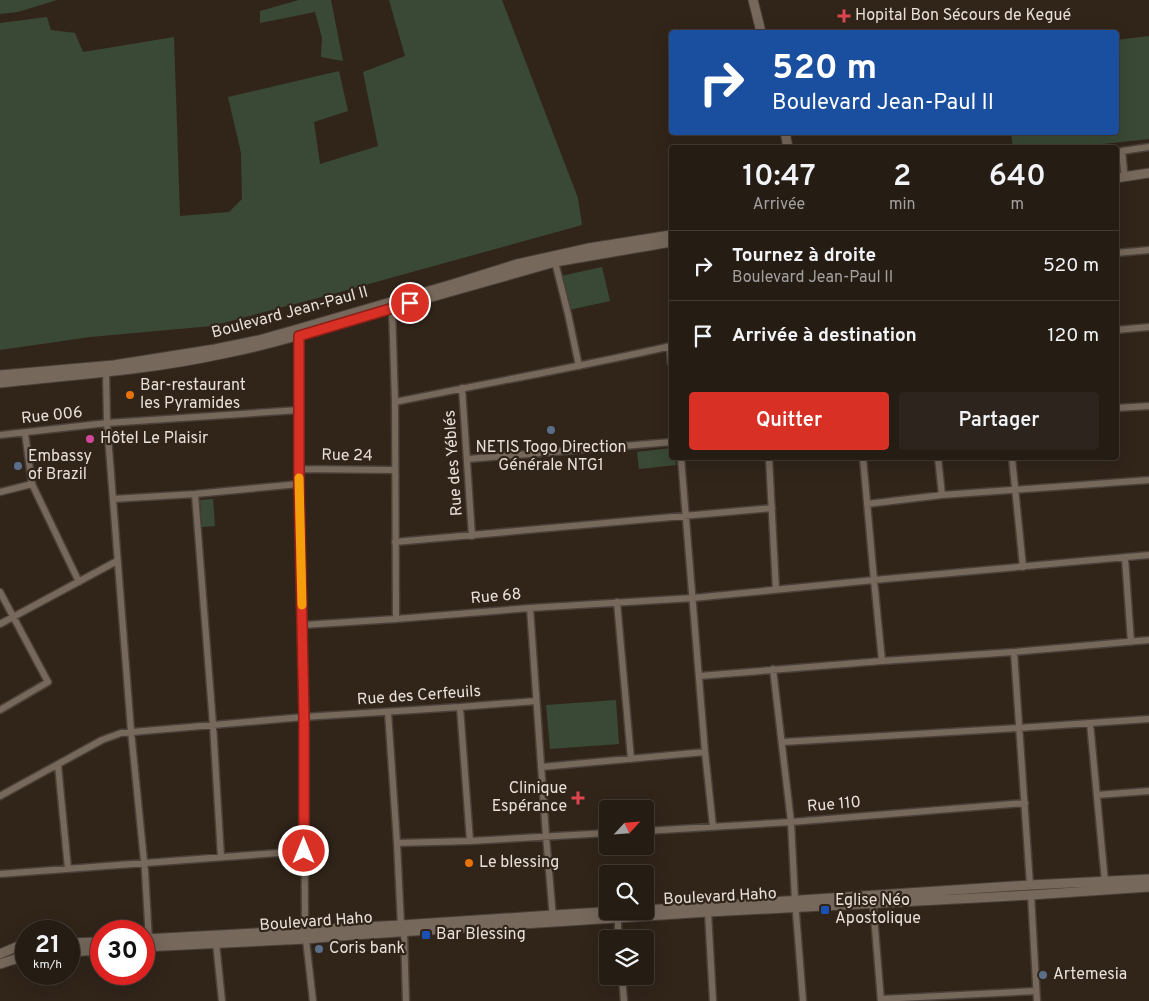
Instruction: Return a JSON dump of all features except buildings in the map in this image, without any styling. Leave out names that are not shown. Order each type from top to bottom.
[{"type":"main road","points":[[753,0],[760,30]]},
{"type":"main road","points":[[1120,171],[1149,167]]},
{"type":"main road","points":[[1119,178],[1149,173]]},
{"type":"main road","name":"Boulevard Jean-Paul II","points":[[0,383],[106,372],[221,355],[517,264],[589,248],[669,235]]},
{"type":"main road","name":"Boulevard Jean-Paul II","points":[[0,375],[114,365],[215,349],[298,332],[392,308],[555,262],[669,242]]},
{"type":"main road","name":"Boulevard Haho","points":[[654,913],[708,912],[1030,885],[1149,879]]},
{"type":"main road","name":"Boulevard Haho","points":[[654,910],[795,904],[873,904],[1149,887]]},
{"type":"main road","name":"Boulevard Haho","points":[[155,943],[305,935],[599,915]]},
{"type":"main road","name":"Boulevard Haho","points":[[155,943],[216,943],[305,935]]},
{"type":"main road","points":[[1,952],[15,947]]},
{"type":"street","points":[[1120,171],[1122,151],[1149,147]]},
{"type":"street","points":[[1119,253],[1149,250]]},
{"type":"street","points":[[555,262],[579,366]]},
{"type":"street","points":[[392,308],[396,619]]},
{"type":"street","points":[[1119,330],[1149,328]]},
{"type":"street","points":[[298,332],[299,484],[303,626],[305,935],[313,1001]]},
{"type":"street","points":[[394,402],[669,346]]},
{"type":"street","points":[[106,372],[107,423],[131,731],[144,863],[145,920]]},
{"type":"street","name":"Rue des Yéblés","points":[[462,388],[472,536]]},
{"type":"street","points":[[1119,408],[1149,406]]},
{"type":"street","name":"Rue 006","points":[[0,435],[107,423],[299,410]]},
{"type":"street","points":[[25,433],[32,484],[79,582]]},
{"type":"street","points":[[468,459],[669,442]]},
{"type":"street","points":[[680,460],[713,827]]},
{"type":"street","points":[[769,460],[776,590]]},
{"type":"street","points":[[863,460],[882,660]]},
{"type":"street","points":[[938,460],[942,496]]},
{"type":"street","points":[[1012,460],[1023,567]]},
{"type":"street","name":"Rue 24","points":[[299,469],[395,470]]},
{"type":"street","points":[[867,504],[942,496],[1149,480]]},
{"type":"street","points":[[0,492],[32,484]]},
{"type":"street","points":[[113,499],[195,494],[299,484]]},
{"type":"street","points":[[195,494],[221,857]]},
{"type":"street","points":[[395,542],[772,508]]},
{"type":"street","name":"Rue 68","points":[[303,626],[530,608],[692,598],[1149,555]]},
{"type":"street","points":[[1125,558],[1131,642]]},
{"type":"street","points":[[0,624],[118,561]]},
{"type":"street","points":[[0,592],[48,682],[0,710]]},
{"type":"street","points":[[616,602],[631,759]]},
{"type":"street","points":[[530,608],[553,918]]},
{"type":"street","points":[[699,676],[1149,640]]},
{"type":"street","points":[[1014,652],[1030,885]]},
{"type":"street","points":[[773,669],[791,822],[803,1001]]},
{"type":"street","name":"Rue des Cerfeuils","points":[[0,796],[118,733],[304,717],[536,701]]},
{"type":"street","points":[[460,707],[470,841]]},
{"type":"street","points":[[388,712],[406,1001]]},
{"type":"street","points":[[783,742],[1149,719]]},
{"type":"street","points":[[1090,723],[1105,882]]},
{"type":"street","points":[[541,766],[705,752]]},
{"type":"street","points":[[58,765],[68,869]]},
{"type":"street","points":[[1097,795],[1149,791]]},
{"type":"street","name":"Rue 110","points":[[654,830],[791,822],[1024,803]]},
{"type":"street","points":[[397,843],[599,833]]},
{"type":"street","points":[[0,874],[304,851]]},
{"type":"street","points":[[1031,895],[1037,1001]]},
{"type":"street","points":[[873,904],[881,1000],[1036,991]]},
{"type":"street","points":[[708,912],[713,1001]]},
{"type":"street","points":[[216,943],[222,1001]]},
{"type":"street","points":[[1,952],[4,962]]},
{"type":"street","points":[[623,985],[624,1001]]},
{"type":"green space","points":[[0,0],[57,0],[18,12],[0,14]]},
{"type":"green space","points":[[299,0],[331,0],[343,61],[321,57],[322,38],[315,12],[260,23],[260,11]]},
{"type":"green space","points":[[389,0],[502,0],[578,198],[582,225],[212,326],[90,337],[0,350],[0,23],[47,17],[51,30],[75,33],[83,52],[174,37],[180,216],[229,212],[242,199],[241,153],[228,97],[339,71],[348,111],[314,122],[320,164],[378,146],[363,72],[405,56]]},
{"type":"green space","points":[[1149,36],[1149,139],[1094,145],[1013,145],[1011,135],[1119,135],[1119,40]]},
{"type":"green space","points":[[602,267],[610,301],[569,310],[561,276]]},
{"type":"green space","points":[[669,448],[669,460],[675,460],[676,465],[639,469],[637,452]]},
{"type":"green space","points":[[213,499],[215,526],[202,527],[200,500]]},
{"type":"green space","points":[[616,700],[619,744],[550,749],[546,705]]},
{"type":"slow traffic","points":[[299,478],[302,605]]},
{"type":"place","name":"Hopital Bon Sécours de Kegué","points":[[844,16]]},
{"type":"place","name":"Bar-restaurant les Pyramides","points":[[130,395]]},
{"type":"place","name":"NETIS Togo Direction Générale NTG1","points":[[551,430]]},
{"type":"place","name":"Hôtel Le Plaisir","points":[[90,439]]},
{"type":"place","name":"Embassy of Brazil","points":[[18,466]]},
{"type":"place","name":"Clinique Espérance","points":[[578,798]]},
{"type":"place","name":"Le blessing","points":[[469,863]]},
{"type":"place","name":"Eglise Néo Apostolique","points":[[825,910]]},
{"type":"place","name":"Bar Blessing","points":[[426,935]]},
{"type":"place","name":"Coris bank","points":[[319,949]]},
{"type":"place","name":"Artemesia","points":[[1043,975]]},
{"type":"route","points":[[304,851],[299,336],[410,303]]}]
